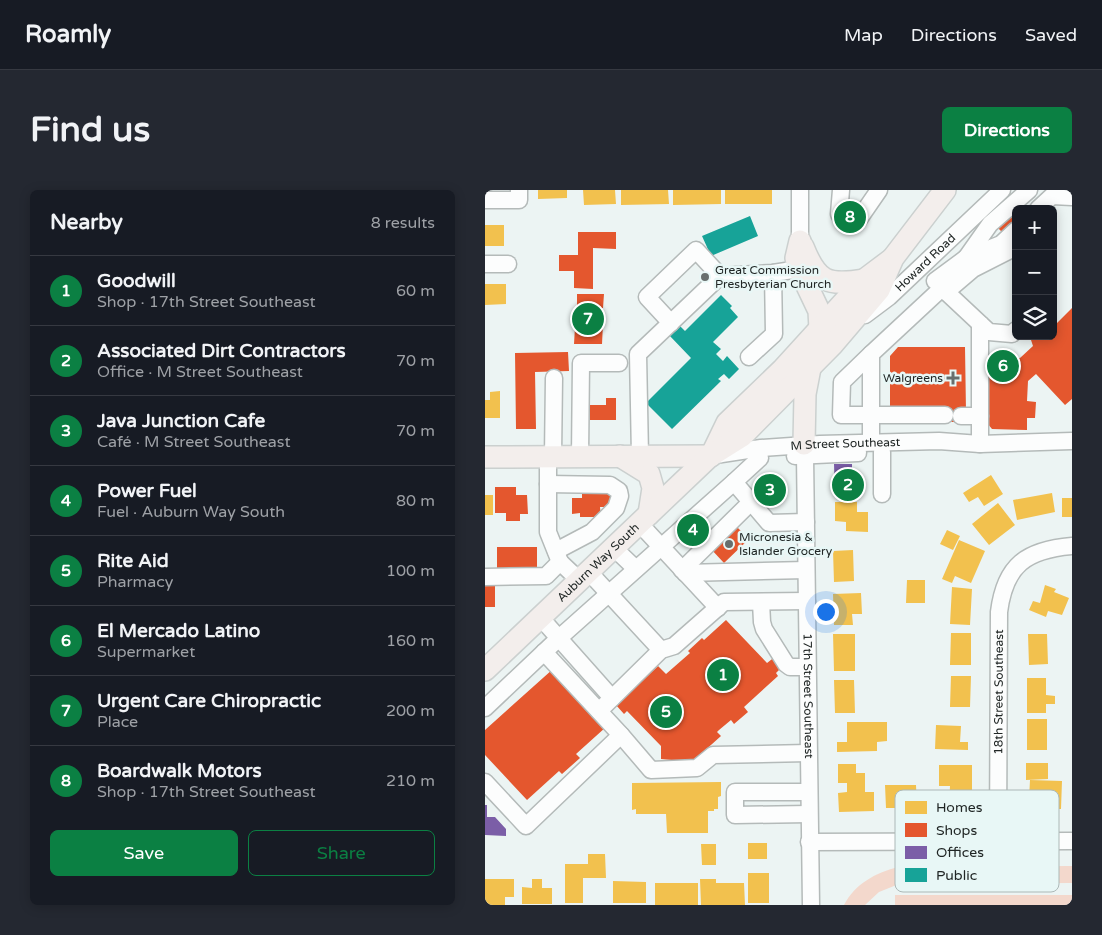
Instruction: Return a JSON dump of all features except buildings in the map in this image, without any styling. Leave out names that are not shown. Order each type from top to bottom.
[{"type":"main road","name":"Auburn Way South","points":[[485,670],[711,456],[742,436],[810,368],[879,290],[893,258],[945,190]]},
{"type":"main road","points":[[800,240],[796,258],[799,269],[819,311],[820,329]]},
{"type":"main road","points":[[800,240],[815,272],[823,278],[843,283],[864,280]]},
{"type":"main road","name":"Auburn Way South","points":[[711,456],[727,423],[782,370],[864,280],[893,258]]},
{"type":"main road","points":[[805,450],[805,394],[810,368]]},
{"type":"main road","points":[[630,456],[649,474],[653,488],[644,519]]},
{"type":"main road","name":"M Street Southeast","points":[[485,457],[711,456]]},
{"type":"street","points":[[485,200],[519,200],[519,190]]},
{"type":"street","points":[[800,190],[800,240]]},
{"type":"street","points":[[841,190],[839,214],[843,221],[848,223],[859,219],[879,190]]},
{"type":"street","name":"Howard Road","points":[[845,330],[889,298],[1002,190]]},
{"type":"street","points":[[980,416],[841,414],[841,382],[941,287],[967,258],[991,224],[1029,190]]},
{"type":"street","points":[[1048,195],[1072,197]]},
{"type":"street","points":[[967,258],[1001,244],[1012,234]]},
{"type":"street","points":[[941,287],[1012,249]]},
{"type":"street","points":[[671,323],[647,297],[661,283],[696,250],[720,276]]},
{"type":"street","points":[[485,264],[508,264]]},
{"type":"street","points":[[921,267],[989,332],[1012,334]]},
{"type":"street","points":[[630,456],[638,354],[720,276],[773,273],[799,269]]},
{"type":"street","points":[[749,357],[774,334],[773,273]]},
{"type":"street","points":[[980,324],[980,444]]},
{"type":"street","points":[[871,354],[871,414],[881,494]]},
{"type":"street","points":[[581,456],[581,363],[619,363]]},
{"type":"street","points":[[554,378],[548,484],[548,532],[558,557],[609,593],[661,650]]},
{"type":"street","name":"M Street Southeast","points":[[711,456],[761,448],[805,450],[876,447],[939,449],[980,444],[1072,441]]},
{"type":"street","name":"M Street Southeast","points":[[711,456],[760,458],[805,450]]},
{"type":"street","name":"17th Street Southeast","points":[[805,450],[811,905]]},
{"type":"street","points":[[485,708],[559,638],[760,458]]},
{"type":"street","points":[[734,482],[769,523],[806,522]]},
{"type":"street","points":[[485,576],[545,576],[558,557],[592,532],[616,508],[620,496],[619,491],[610,485],[548,484]]},
{"type":"street","points":[[684,571],[751,502]]},
{"type":"street","points":[[644,519],[661,547],[718,608]]},
{"type":"street","name":"18th Street Southeast","points":[[998,790],[999,607],[1002,592],[1008,576],[1018,564],[1032,555],[1072,546]]},
{"type":"street","points":[[613,548],[636,569]]},
{"type":"street","points":[[684,571],[806,570]]},
{"type":"street","points":[[599,711],[661,650],[674,646],[724,602],[807,601]]},
{"type":"street","points":[[761,602],[764,629],[786,664],[807,667]]},
{"type":"street","points":[[541,617],[612,698]]},
{"type":"street","points":[[544,652],[651,770],[697,768],[713,755],[809,753]]},
{"type":"street","points":[[485,783],[526,826],[621,735]]},
{"type":"street","points":[[809,792],[735,792],[735,815],[809,814]]},
{"type":"street","points":[[1059,841],[1072,841]]},
{"type":"street","points":[[809,842],[895,842]]},
{"type":"shaded area","points":[[1059,866],[1072,866],[1072,883],[1059,883]]},
{"type":"shaded area","points":[[895,868],[895,886],[879,892],[865,905],[844,905],[860,885],[881,873]]},
{"type":"shaded area","points":[[895,895],[1072,895],[1072,905],[895,905]]},
{"type":"place","name":"Boardwalk Motors","points":[[850,217]]},
{"type":"place","name":"Great Commission Presbyterian Church","points":[[705,277]]},
{"type":"place","name":"Urgent Care Chiropractic","points":[[588,319]]},
{"type":"place","name":"El Mercado Latino","points":[[1003,366]]},
{"type":"place","name":"Walgreens","points":[[953,378]]},
{"type":"place","name":"Associated Dirt Contractors","points":[[848,485]]},
{"type":"place","name":"Java Junction Cafe","points":[[770,490]]},
{"type":"place","name":"Power Fuel","points":[[693,530]]},
{"type":"place","name":"Micronesia & Islander Grocery","points":[[729,544]]},
{"type":"place","name":"Goodwill","points":[[723,675]]},
{"type":"place","name":"Rite Aid","points":[[666,712]]}]
